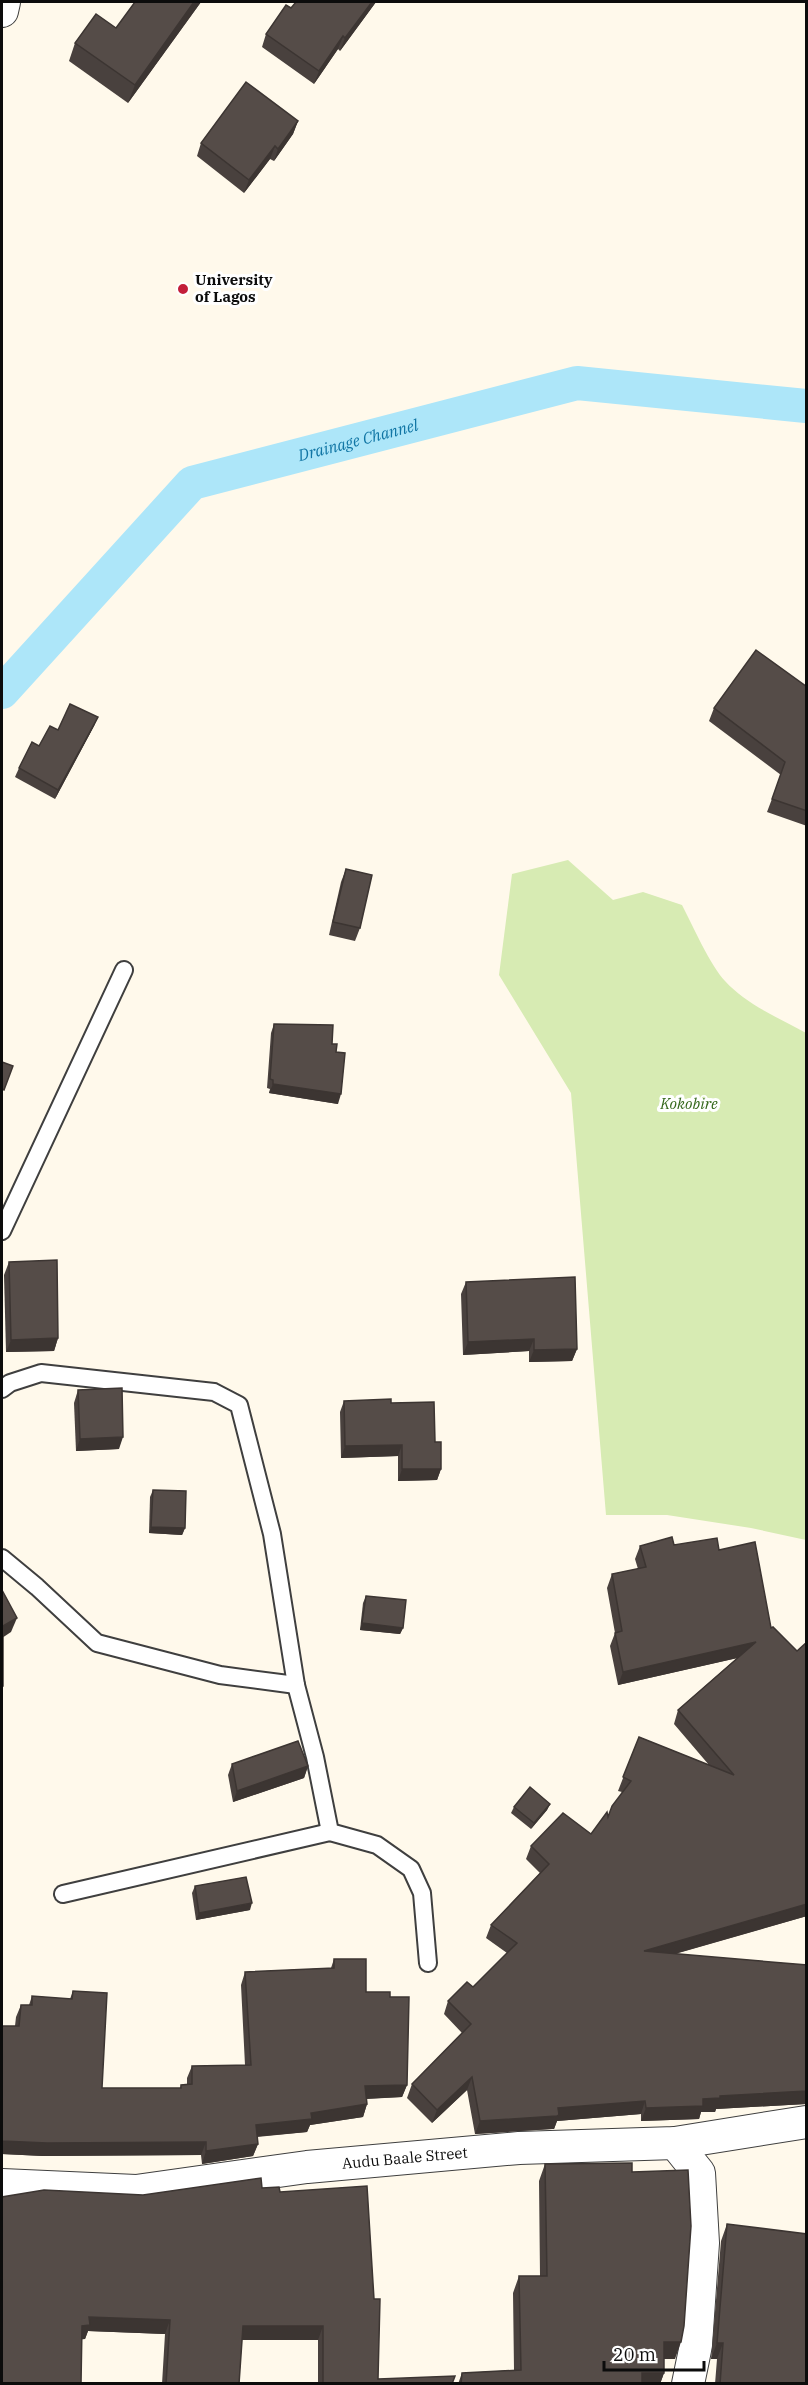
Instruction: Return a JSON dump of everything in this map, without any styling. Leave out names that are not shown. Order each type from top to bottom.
[{"type":"street","points":[[2,11],[4,2]]},
{"type":"street","name":"Audu Baale Street","points":[[2,2185],[136,2190],[307,2167],[484,2151],[675,2143],[807,2121]]},
{"type":"street","points":[[675,2143],[699,2173],[702,2231],[696,2345],[688,2384]]},
{"type":"lane","points":[[2,1231],[124,970]]},
{"type":"lane","points":[[2,1389],[10,1383],[41,1373],[214,1392],[238,1405],[272,1534],[296,1685],[315,1757],[330,1832]]},
{"type":"lane","points":[[2,1558],[97,1643],[220,1675],[296,1685]]},
{"type":"lane","points":[[63,1894],[330,1832],[377,1845],[411,1869],[422,1893],[428,1962]]},
{"type":"green space","name":"Kokobire","points":[[568,860],[613,900],[643,892],[682,905],[708,955],[725,981],[753,1004],[806,1033],[806,1540],[751,1528],[667,1515],[606,1515],[571,1093],[499,975],[512,874]]},
{"type":"building","points":[[135,2],[194,2],[135,85],[75,43],[96,14],[116,28]]},
{"type":"building","points":[[296,2],[372,2],[345,38],[343,36],[319,71],[266,34],[286,5],[291,8]]},
{"type":"building","points":[[246,82],[298,121],[278,149],[275,146],[249,180],[201,143]]},
{"type":"building","points":[[756,650],[807,687],[807,811],[772,799],[785,762],[714,708]]},
{"type":"building","points":[[70,704],[98,717],[58,790],[19,768],[32,742],[39,746],[50,726],[58,730]]},
{"type":"building","points":[[346,869],[372,875],[360,928],[333,922]]},
{"type":"building","points":[[274,1024],[333,1025],[332,1044],[337,1044],[336,1052],[345,1053],[341,1094],[273,1084],[273,1080],[270,1079]]},
{"type":"building","points":[[2,1062],[13,1066],[4,1090],[2,1089]]},
{"type":"building","points":[[57,1260],[58,1338],[11,1340],[9,1262]]},
{"type":"building","points":[[575,1277],[577,1349],[534,1350],[534,1339],[468,1342],[466,1282]]},
{"type":"building","points":[[122,1388],[123,1437],[80,1439],[78,1390]]},
{"type":"building","points":[[391,1399],[391,1403],[434,1402],[435,1442],[441,1442],[441,1469],[402,1469],[402,1445],[345,1446],[344,1401]]},
{"type":"building","points":[[153,1490],[186,1491],[185,1528],[151,1527]]},
{"type":"building","points":[[672,1537],[674,1545],[717,1538],[719,1550],[755,1542],[771,1628],[773,1627],[797,1651],[807,1642],[807,1904],[644,1951],[807,1965],[807,2091],[720,2096],[720,2098],[703,2099],[703,2106],[646,2108],[645,2101],[558,2108],[559,2115],[557,2116],[480,2121],[472,2077],[437,2110],[412,2084],[471,2024],[448,2001],[467,1982],[473,1987],[517,1943],[491,1925],[549,1864],[531,1846],[563,1813],[591,1834],[607,1812],[608,1817],[612,1806],[631,1781],[623,1777],[639,1737],[734,1775],[678,1710],[756,1642],[623,1672],[615,1633],[622,1631],[612,1574],[646,1567],[640,1546]]},
{"type":"building","points":[[2,1590],[17,1618],[3,1626],[3,1686],[2,1686]]},
{"type":"building","points":[[366,1596],[406,1600],[403,1628],[362,1623]]},
{"type":"building","points":[[298,1741],[308,1766],[237,1791],[232,1764]]},
{"type":"building","points":[[530,1787],[550,1804],[534,1823],[514,1807]]},
{"type":"building","points":[[246,1877],[252,1903],[199,1913],[195,1886]]},
{"type":"building","points":[[334,1959],[366,1959],[366,1992],[390,1992],[390,1997],[409,1997],[407,2085],[365,2086],[367,2104],[311,2113],[312,2119],[256,2125],[258,2144],[206,2151],[206,2142],[2,2141],[2,2026],[19,2026],[21,2005],[32,2005],[32,1996],[72,1999],[73,1991],[107,1993],[102,2088],[181,2088],[181,2085],[192,2084],[192,2066],[251,2065],[245,1972],[334,1968]]},
{"type":"building","points":[[632,2163],[632,2172],[688,2170],[691,2226],[684,2326],[681,2342],[664,2342],[664,2373],[642,2373],[642,2384],[461,2384],[462,2373],[521,2370],[519,2276],[547,2276],[545,2164]]},
{"type":"building","points":[[261,2178],[262,2188],[279,2187],[280,2192],[367,2186],[374,2299],[380,2299],[378,2379],[455,2376],[452,2384],[323,2384],[323,2326],[243,2326],[239,2384],[166,2384],[170,2320],[89,2317],[90,2325],[82,2326],[81,2384],[2,2384],[2,2197],[44,2190],[143,2195]]},
{"type":"building","points":[[727,2224],[807,2234],[807,2384],[720,2384],[723,2343],[717,2343]]},
{"type":"waterway","name":"Drainage Channel","points":[[2,692],[192,483],[577,383],[806,406]]},
{"type":"place","name":"University of Lagos","points":[[183,289]]}]
